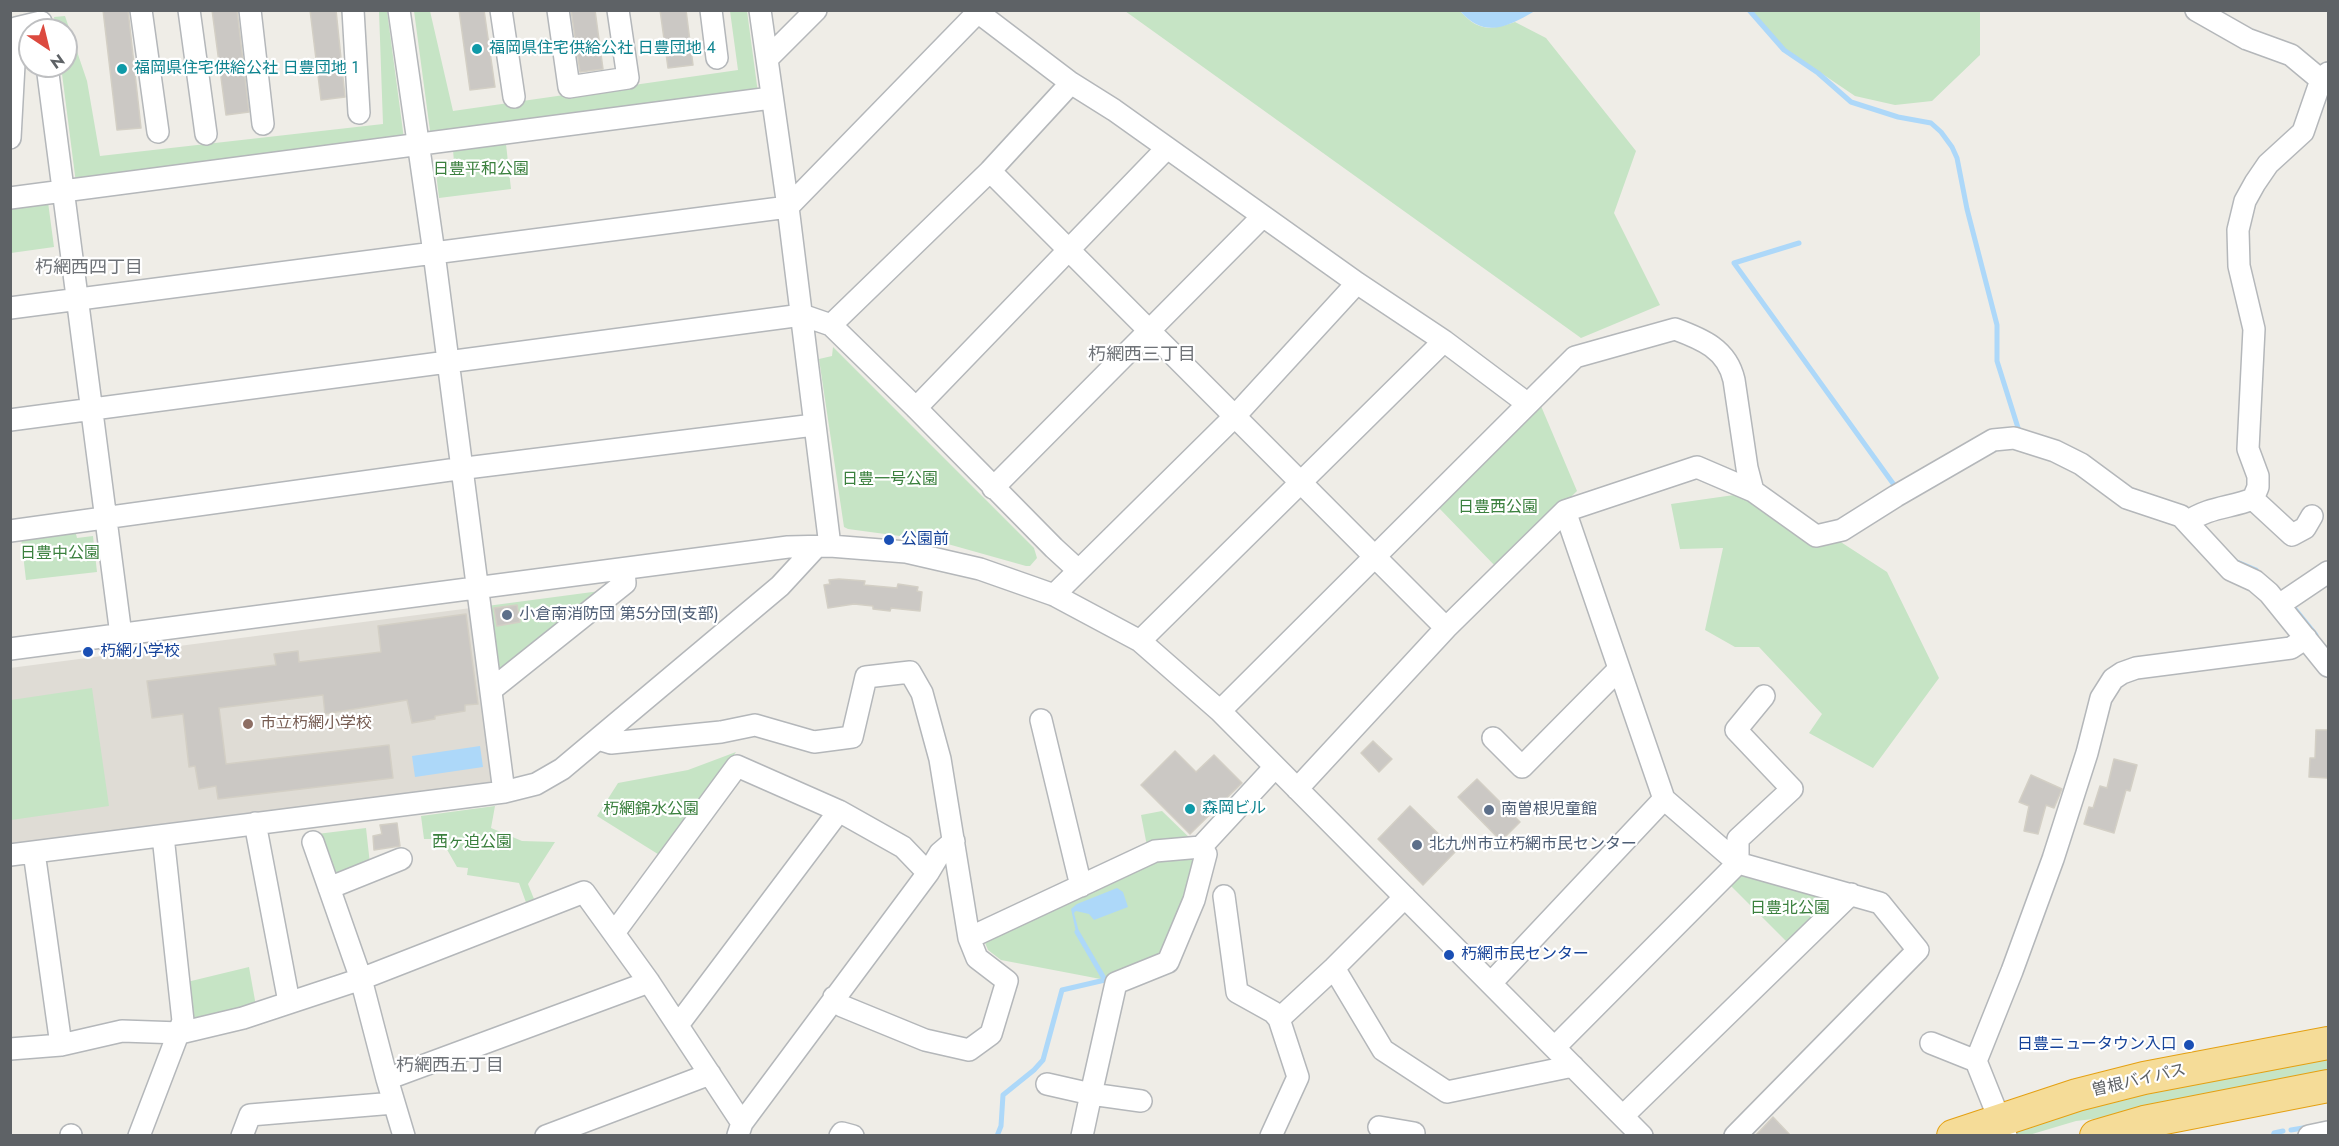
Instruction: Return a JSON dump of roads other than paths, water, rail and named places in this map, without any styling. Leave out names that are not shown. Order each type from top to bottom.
[{"type":"highway","name":"曽根バイパス","points":[[1953,1136],[2003,1128],[2077,1095],[2144,1078],[2328,1043]]},
{"type":"highway","points":[[2096,1136],[2144,1122],[2328,1086]]},
{"type":"street","points":[[141,10],[158,132]]},
{"type":"street","points":[[189,10],[206,134]]},
{"type":"street","points":[[250,10],[263,124]]},
{"type":"street","points":[[353,10],[359,113]]},
{"type":"street","points":[[399,10],[434,253],[504,792]]},
{"type":"street","points":[[501,10],[514,97]]},
{"type":"street","points":[[558,10],[569,87],[628,78],[618,10]]},
{"type":"street","points":[[711,10],[717,58]]},
{"type":"street","points":[[760,10],[802,315],[814,425],[823,546]]},
{"type":"street","points":[[767,59],[816,10]]},
{"type":"street","points":[[2187,522],[2202,512],[2238,505],[2253,499],[2258,488],[2258,476],[2248,449],[2254,329],[2239,266],[2238,230],[2245,201],[2255,183],[2268,164],[2303,132],[2325,77],[2291,55],[2247,39],[2196,10]]},
{"type":"street","points":[[10,308],[788,207],[976,12],[1071,83],[1114,110],[1357,283],[1444,341],[1527,404]]},
{"type":"street","points":[[10,138],[16,28],[18,27]]},
{"type":"street","points":[[49,78],[92,409],[104,519],[121,635]]},
{"type":"street","points":[[831,325],[990,171],[1071,83]]},
{"type":"street","points":[[10,198],[771,98]]},
{"type":"street","points":[[916,408],[1166,149]]},
{"type":"street","points":[[990,171],[1446,628]]},
{"type":"street","points":[[993,488],[1263,216]]},
{"type":"street","points":[[1054,595],[1235,416],[1357,283]]},
{"type":"street","points":[[10,420],[802,315],[831,325],[1078,570]]},
{"type":"street","points":[[1220,711],[1575,357],[1675,329],[1688,333],[1719,351],[1731,367],[1747,468],[1753,491]]},
{"type":"street","points":[[1140,641],[1444,341]]},
{"type":"street","points":[[10,531],[462,469],[814,425]]},
{"type":"street","points":[[1297,789],[1446,628],[1565,511],[1697,467],[1753,491],[1816,536],[1842,530],[1971,451],[1993,440],[2014,438],[2055,451],[2081,464],[2127,498],[2181,516],[2231,570],[2255,581],[2284,602],[2306,638],[2328,666]]},
{"type":"street","points":[[2253,499],[2292,535],[2305,528],[2312,516]]},
{"type":"street","points":[[1565,511],[1664,799],[1738,863],[1880,903],[1918,950],[1735,1136]]},
{"type":"street","points":[[10,855],[504,792],[536,784],[562,770],[780,586],[823,546]]},
{"type":"street","points":[[10,649],[788,547],[823,546],[906,552],[981,569],[1054,595],[1140,641],[1220,711],[1642,1136]]},
{"type":"street","points":[[491,690],[625,583],[624,569]]},
{"type":"street","points":[[2284,602],[2328,572]]},
{"type":"street","points":[[2003,1128],[1976,1060],[2053,859],[2087,753],[2101,698],[2108,685],[2122,673],[2136,668],[2291,648],[2306,638]]},
{"type":"street","points":[[1493,738],[1522,767],[1619,669]]},
{"type":"street","points":[[598,739],[611,742],[721,732],[755,725],[814,742],[852,737],[866,677],[910,672],[922,693],[940,759],[969,938],[977,958],[1007,981],[991,1034],[969,1050],[925,1040],[842,1006],[834,997]]},
{"type":"street","points":[[1555,1047],[1738,863],[1738,839],[1792,789],[1736,730],[1764,696]]},
{"type":"street","points":[[1041,720],[1081,886]]},
{"type":"street","points":[[614,933],[737,766],[839,812],[903,847],[928,873]]},
{"type":"street","points":[[969,938],[1155,851],[1201,847],[1275,767]]},
{"type":"street","points":[[1491,983],[1664,799]]},
{"type":"street","points":[[678,1025],[839,812]]},
{"type":"street","points":[[255,823],[289,1002]]},
{"type":"street","points":[[139,1136],[183,1021],[163,836]]},
{"type":"street","points":[[10,1049],[62,1045],[122,1032],[180,1033],[243,1018],[361,979],[584,892],[678,1025],[710,1074],[740,1129],[834,997],[928,873],[940,853],[954,841]]},
{"type":"street","points":[[313,842],[361,979],[404,1136]]},
{"type":"street","points":[[1082,1136],[1116,983],[1168,962],[1194,900],[1206,854],[1201,847]]},
{"type":"street","points":[[34,852],[62,1045]]},
{"type":"street","points":[[329,888],[401,860]]},
{"type":"street","points":[[1623,1116],[1851,894]]},
{"type":"street","points":[[1224,896],[1237,992],[1273,1011],[1279,1019],[1298,1077],[1271,1136]]},
{"type":"street","points":[[1279,1019],[1405,897]]},
{"type":"street","points":[[1334,968],[1383,1050],[1447,1092],[1573,1066]]},
{"type":"street","points":[[387,1079],[649,982]]},
{"type":"street","points":[[1931,1043],[1976,1060]]},
{"type":"street","points":[[546,1136],[710,1074]]},
{"type":"street","points":[[1047,1084],[1091,1094],[1141,1101]]},
{"type":"street","points":[[242,1136],[250,1115],[394,1103]]},
{"type":"street","points":[[1379,1127],[1414,1134],[1413,1136]]},
{"type":"street","points":[[2309,1136],[2328,1132]]},
{"type":"street","points":[[840,1136],[842,1133],[853,1136]]},
{"type":"water","points":[[1460,11],[1535,11],[1515,22],[1496,28],[1487,28],[1469,20]]},
{"type":"water","points":[[480,746],[483,767],[415,777],[412,756]]},
{"type":"water","points":[[1117,888],[1123,892],[1128,907],[1094,920],[1089,914],[1076,911],[1074,913],[1079,932],[1076,932],[1071,909],[1077,904]]},
{"type":"waterway","points":[[1749,10],[1784,50],[1818,73],[1851,102],[1898,117],[1931,123],[1952,147],[1957,158],[1967,209],[1997,325],[1997,361],[2019,431]]},
{"type":"waterway","points":[[1799,243],[1734,263],[1897,489]]},
{"type":"waterway","points":[[2237,562],[2256,570]]},
{"type":"waterway","points":[[2291,604],[2316,635]]},
{"type":"waterway","points":[[997,1136],[1001,1126],[1003,1095],[1043,1060],[1062,990],[1105,980],[1077,932]]},
{"type":"waterway","points":[[2291,1130],[2309,1127]]},
{"type":"waterway","points":[[2273,1136],[2274,1133],[2283,1131]]},
{"type":"place","name":"福岡県住宅供給公社 日豊団地 4","points":[[477,49]]},
{"type":"place","name":"福岡県住宅供給公社 日豊団地 1","points":[[122,69]]},
{"type":"place","name":"公園前","points":[[889,540]]},
{"type":"place","name":"小倉南消防団 第5分団(支部)","points":[[507,615]]},
{"type":"place","name":"朽網小学校","points":[[88,652]]},
{"type":"place","name":"市立朽網小学校","points":[[248,724]]},
{"type":"place","name":"森岡ビル","points":[[1190,809]]},
{"type":"place","name":"南曽根児童館","points":[[1489,810]]},
{"type":"place","name":"北九州市立朽網市民センター","points":[[1417,845]]},
{"type":"place","name":"朽網市民センター","points":[[1449,955]]},
{"type":"place","name":"日豊ニュータウン入口","points":[[2189,1045]]},
{"type":"district","name":"朽網西四丁目","points":[[89,269]]},
{"type":"district","name":"朽網西三丁目","points":[[1142,356]]},
{"type":"district","name":"朽網西五丁目","points":[[450,1067]]},
{"type":"park label","name":"日豊平和公園","points":[[481,170]]},
{"type":"park label","name":"日豊一号公園","points":[[890,480]]},
{"type":"park label","name":"日豊西公園","points":[[1498,508]]},
{"type":"park label","name":"日豊中公園","points":[[60,554]]},
{"type":"park label","name":"朽網錦水公園","points":[[651,810]]},
{"type":"park label","name":"西ヶ迫公園","points":[[472,843]]},
{"type":"park label","name":"日豊北公園","points":[[1790,909]]}]
